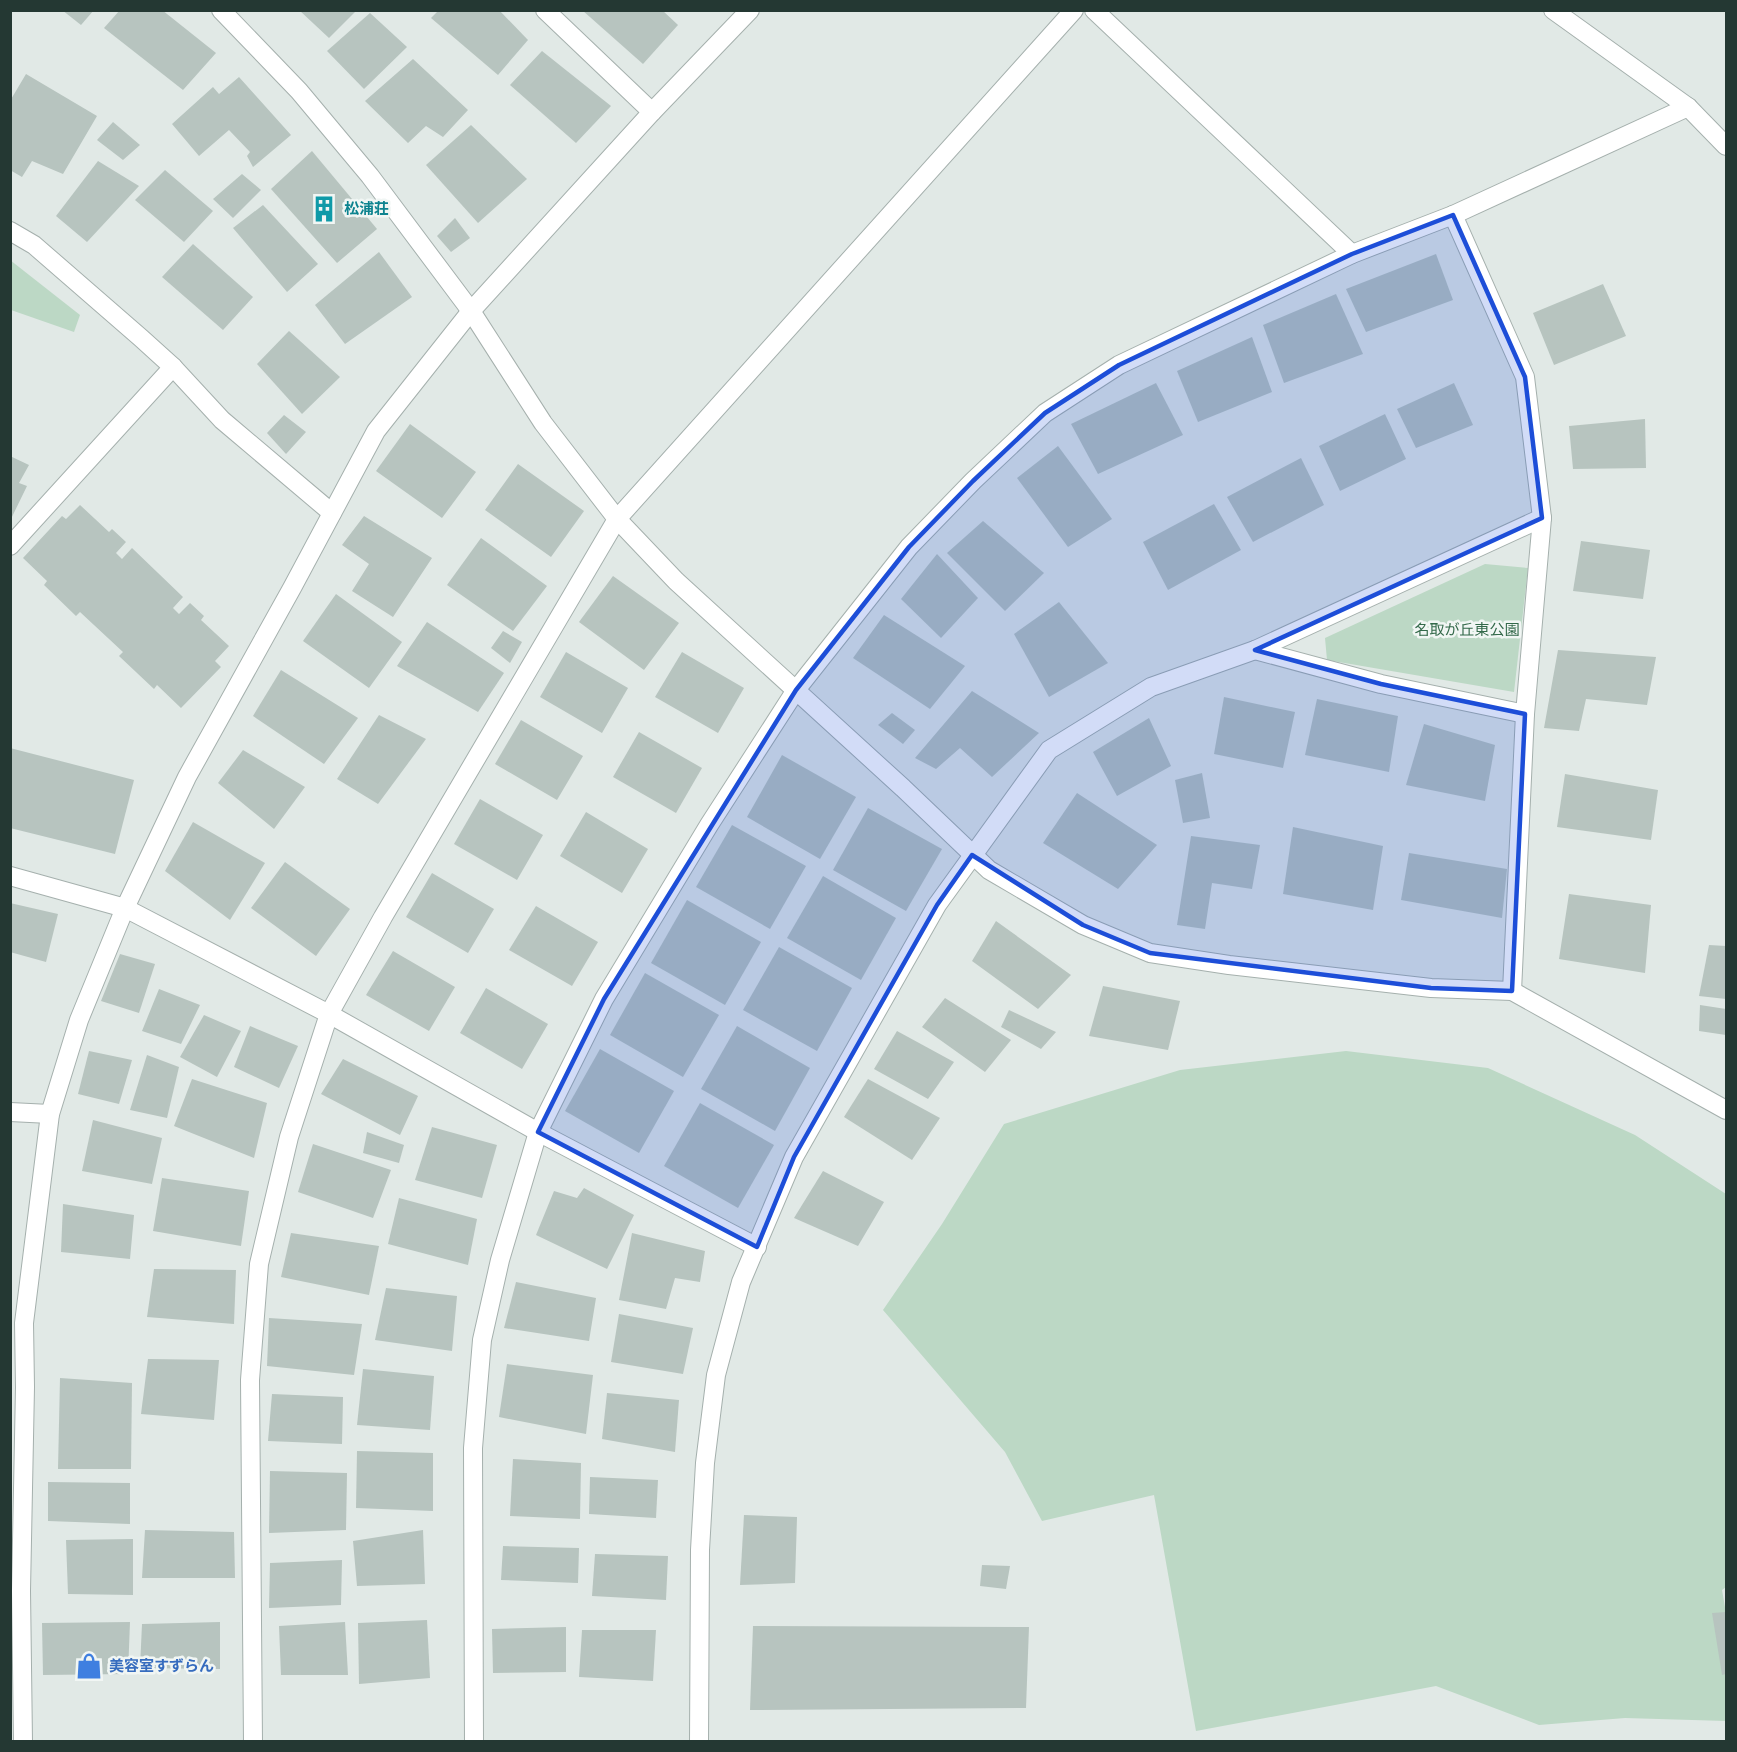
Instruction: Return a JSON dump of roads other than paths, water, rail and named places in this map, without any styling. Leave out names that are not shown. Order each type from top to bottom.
[{"type":"street","points":[[220,10],[299,91],[370,176],[471,311],[543,423],[616,519],[676,581],[903,788],[989,870],[1083,925],[1150,953],[1431,988],[1512,991],[1726,1110]]},
{"type":"street","points":[[545,10],[652,112]]},
{"type":"street","points":[[23,1742],[21,1591],[25,1387],[17,1324],[50,1114],[79,1020],[125,908],[187,777],[376,431],[471,311],[652,112],[750,10]]},
{"type":"street","points":[[253,1742],[250,1380],[259,1264],[289,1137],[329,1014],[383,917],[616,519],[1074,10]]},
{"type":"street","points":[[1094,10],[1352,254]]},
{"type":"street","points":[[1552,10],[1688,107],[1726,146]]},
{"type":"street","points":[[474,1742],[472,1448],[482,1340],[500,1260],[538,1132],[604,999],[709,825],[796,690],[909,547],[973,481],[1045,413],[1119,365],[1352,254],[1453,215],[1688,107]]},
{"type":"street","points":[[1453,215],[1525,377],[1542,518],[1525,714],[1512,991]]},
{"type":"street","points":[[10,231],[34,244],[173,367],[222,420],[333,513]]},
{"type":"street","points":[[10,546],[173,367]]},
{"type":"street","points":[[699,1742],[700,1551],[705,1463],[716,1375],[741,1282],[794,1157],[937,905],[1049,750],[1151,687],[1255,650],[1542,518]]},
{"type":"street","points":[[1255,650],[1381,684],[1525,714]]},
{"type":"street","points":[[10,876],[125,908],[329,1014],[538,1132],[757,1247]]},
{"type":"street","points":[[10,1112],[50,1114]]},
{"type":"place","name":"松浦荘","points":[[324,209]]},
{"type":"place","name":"美容室すずらん","points":[[89,1666]]},
{"type":"park label","name":"名取が丘東公園","points":[[1467,630]]}]
